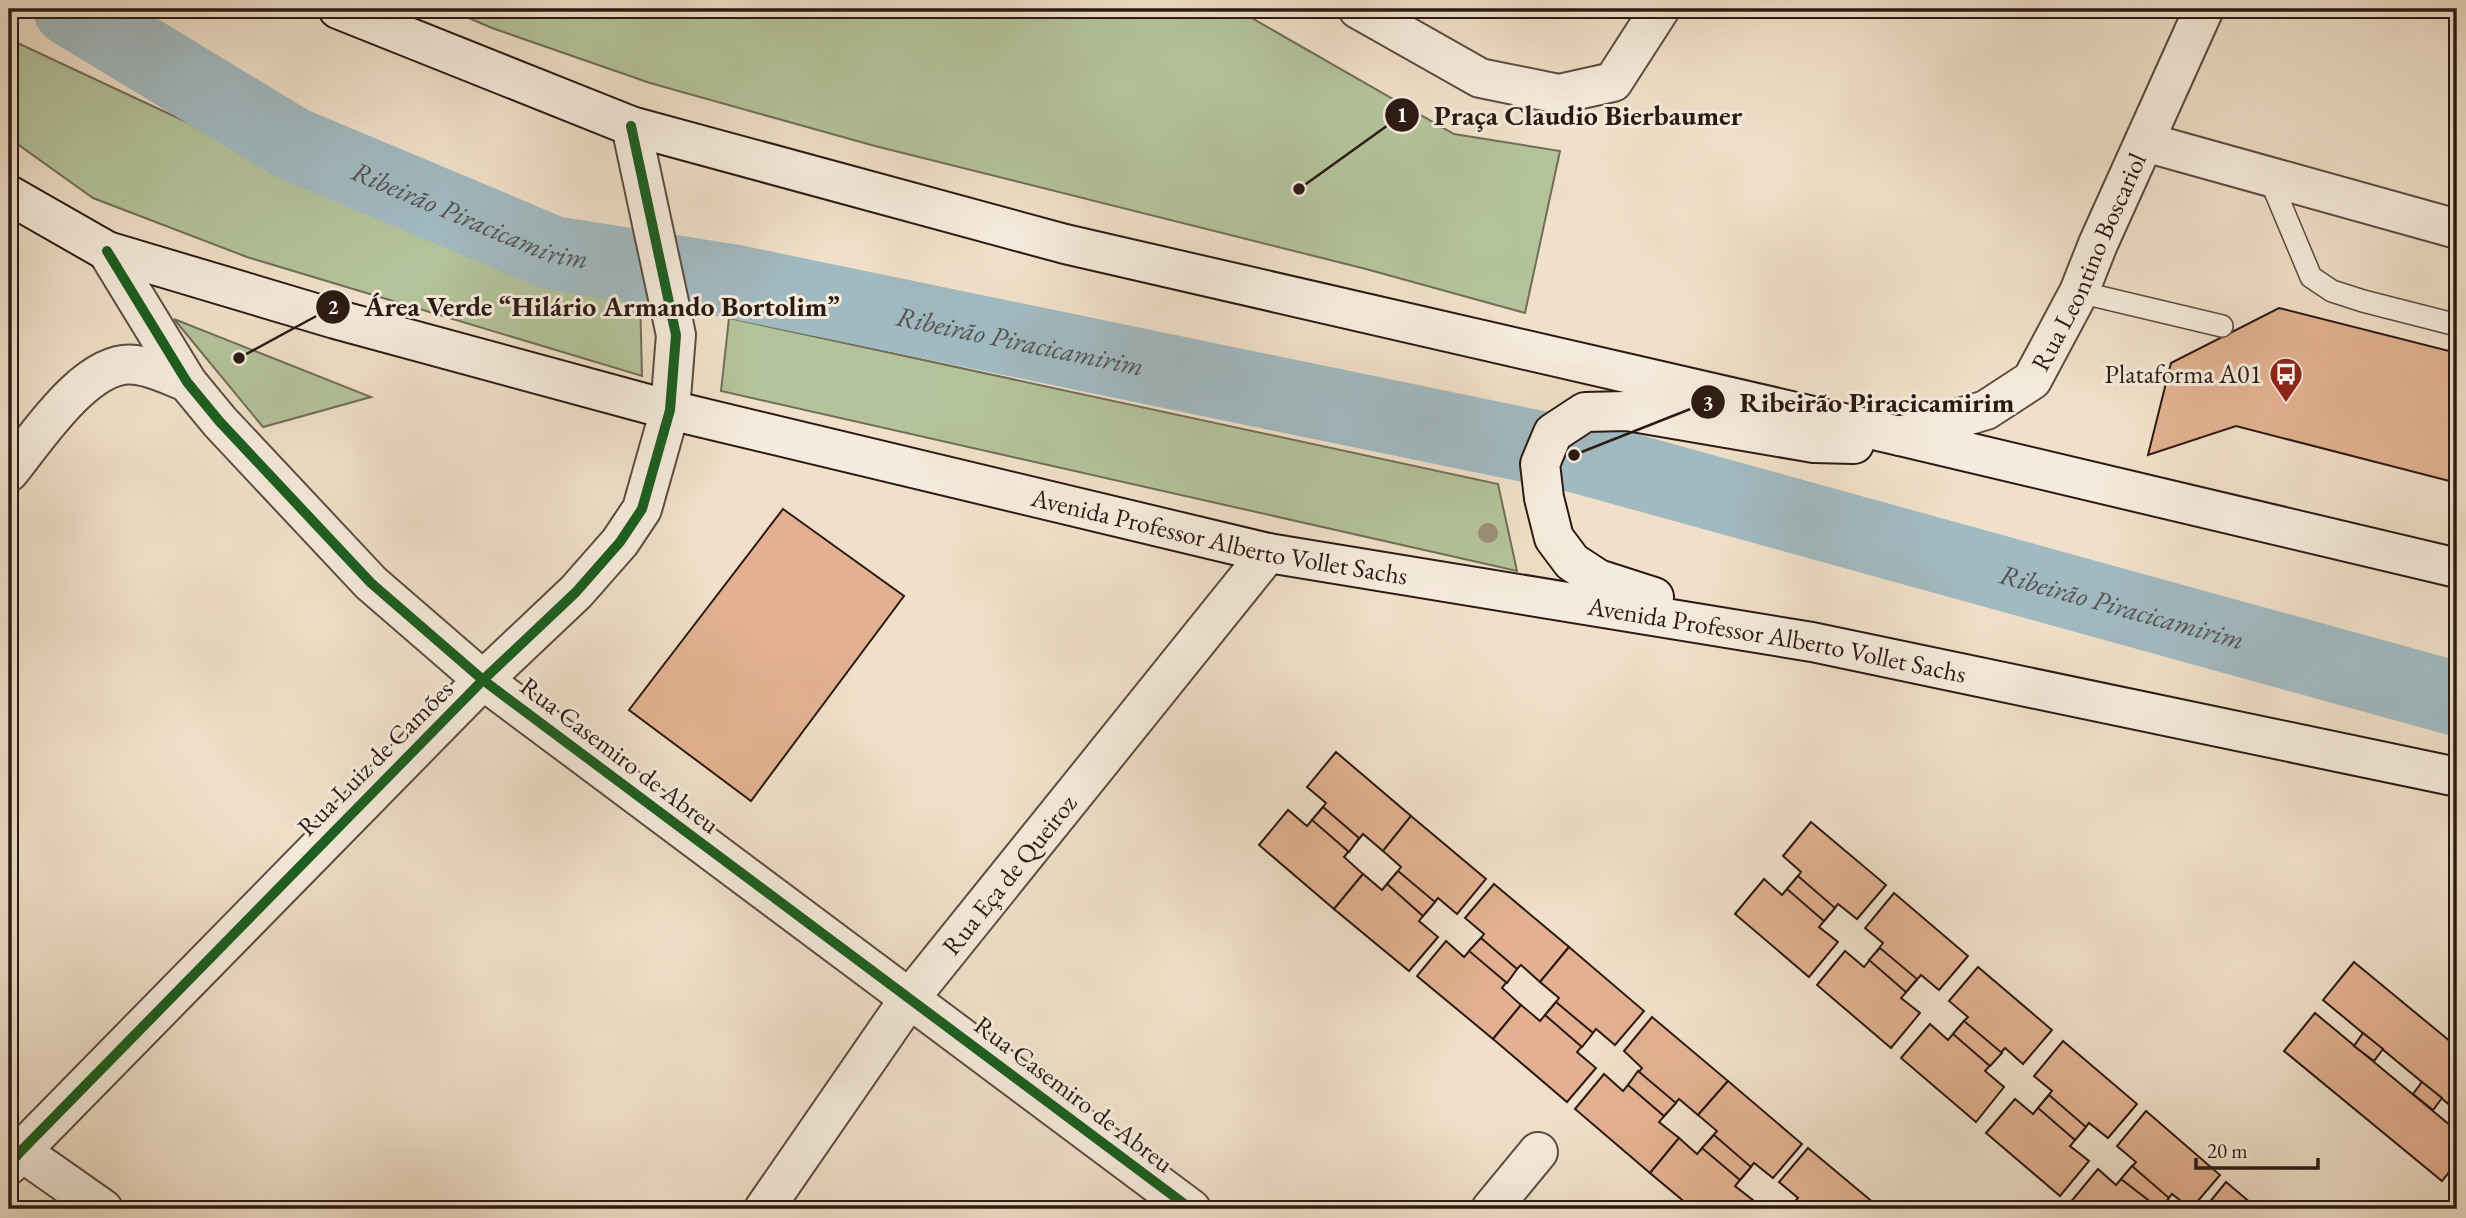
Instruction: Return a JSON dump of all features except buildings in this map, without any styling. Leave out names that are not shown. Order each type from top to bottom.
[{"type":"main road","points":[[338,9],[631,126],[1065,244],[1900,436],[2457,568]]},
{"type":"main road","points":[[1358,9],[1480,78],[1559,94],[1613,82],[1660,9]]},
{"type":"main road","name":"Rua Leontino Boscariol","points":[[1812,642],[1598,579],[1572,562],[1554,538],[1544,498],[1540,464],[1553,433],[1585,412],[1627,411],[1814,443],[1867,444],[1986,410],[2032,380],[2079,292],[2204,9]]},
{"type":"main road","name":"Rua Luiz de Camões","points":[[12,1153],[483,680],[576,592],[620,542],[642,509],[670,410],[676,335],[631,126]]},
{"type":"main road","points":[[2145,142],[2457,229]]},
{"type":"main road","name":"Avenida Professor Alberto Vollet Sachs","points":[[10,199],[107,251],[335,319],[670,410],[1268,552],[1812,642],[2457,776]]},
{"type":"main road","name":"Rua Casemiro de Abreu","points":[[107,251],[187,382],[220,422],[371,583],[483,680],[1191,1209]]},
{"type":"main road","points":[[9,472],[70,396],[108,367],[135,364],[187,382]]},
{"type":"main road","name":"Rua Eça de Queiroz","points":[[764,1209],[909,999],[1268,552]]},
{"type":"main road","points":[[1491,1209],[1538,1152]]},
{"type":"main road","points":[[12,1153],[103,1209]]},
{"type":"lane","points":[[2269,177],[2311,277],[2332,291],[2457,325]]},
{"type":"lane","points":[[2079,292],[2222,326]]},
{"type":"green space","points":[[448,9],[1236,9],[1454,134],[1560,151],[1525,313],[1366,269],[875,146],[650,83],[492,28]]},
{"type":"green space","points":[[9,39],[501,269],[640,296],[642,376],[247,257],[93,198],[9,138]]},
{"type":"green space","points":[[729,318],[1498,484],[1517,571],[721,391]]},
{"type":"green space","points":[[174,319],[371,397],[263,427]]},
{"type":"waterway","name":"Ribeirão Piracicamirim","points":[[70,9],[291,143],[553,253],[731,281],[1574,455],[2457,699]]},
{"type":"cycle path","points":[[9,1165],[483,680],[576,592],[620,542],[642,509],[670,410],[676,335],[631,126]]},
{"type":"cycle path","points":[[107,251],[187,382],[220,422],[371,583],[483,680],[1191,1209]]},
{"type":"place","name":"Praça Claudio Bierbaumer","points":[[1299,189]]},
{"type":"place","name":"Área Verde “Hilário Armando Bortolim”","points":[[239,358]]},
{"type":"place","name":"Plataforma A01","points":[[2286,404]]},
{"type":"place","name":"Ribeirão Piracicamirim","points":[[1574,455]]}]
